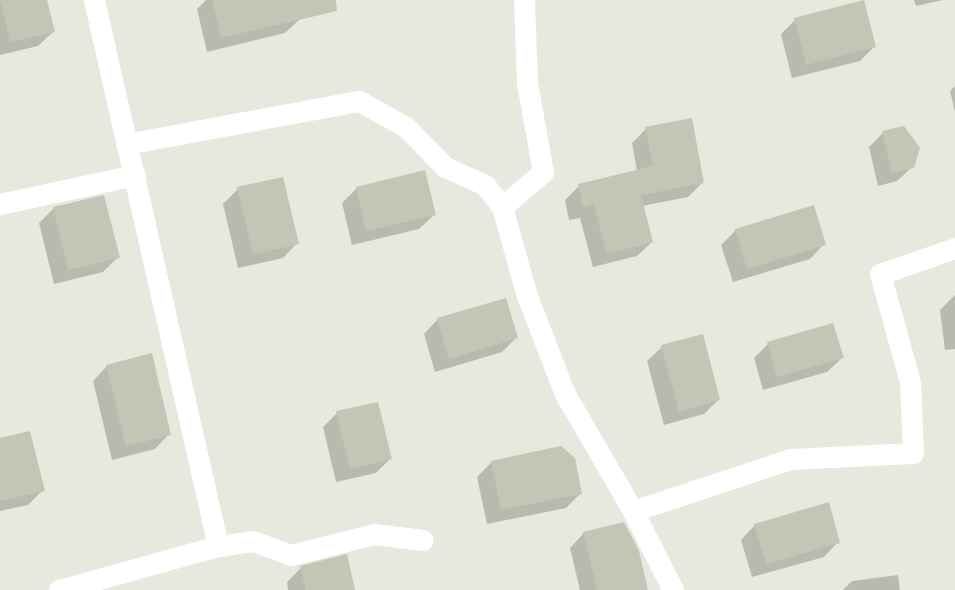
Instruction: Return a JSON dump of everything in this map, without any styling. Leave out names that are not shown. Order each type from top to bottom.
[{"type":"street","points":[[94,0],[218,546]]},
{"type":"street","points":[[502,207],[543,172],[527,83],[524,0]]},
{"type":"street","points":[[126,144],[359,100],[406,127],[445,167],[485,185],[502,207],[527,296],[565,394],[633,511],[673,590]]},
{"type":"street","points":[[0,204],[135,175]]},
{"type":"street","points":[[633,511],[790,459],[913,453],[910,382],[880,274],[955,248]]},
{"type":"street","points":[[59,590],[218,546],[253,541],[291,555],[374,534],[423,540]]},
{"type":"building","points":[[0,0],[47,0],[55,32],[10,42]]},
{"type":"building","points":[[212,0],[336,0],[337,11],[221,38]]},
{"type":"building","points":[[864,0],[876,47],[806,65],[794,18]]},
{"type":"building","points":[[692,118],[704,183],[641,195],[653,242],[607,254],[594,204],[583,207],[578,184],[653,166],[645,127]]},
{"type":"building","points":[[904,126],[920,148],[914,168],[892,173],[882,131]]},
{"type":"building","points":[[425,170],[436,215],[366,231],[356,187]]},
{"type":"building","points":[[283,177],[299,244],[253,255],[237,187]]},
{"type":"building","points":[[104,195],[120,258],[68,270],[53,207]]},
{"type":"building","points":[[814,205],[826,245],[747,269],[735,229]]},
{"type":"building","points":[[506,298],[518,338],[449,359],[437,318]]},
{"type":"building","points":[[833,323],[844,358],[777,377],[767,342]]},
{"type":"building","points":[[703,334],[720,400],[679,412],[661,345]]},
{"type":"building","points":[[152,353],[171,435],[126,446],[106,365]]},
{"type":"building","points":[[378,402],[392,459],[350,469],[336,411]]},
{"type":"building","points":[[30,431],[45,491],[0,501],[0,438]]},
{"type":"building","points":[[561,446],[575,458],[582,494],[501,510],[491,461]]},
{"type":"building","points":[[829,502],[840,543],[766,564],[754,524]]},
{"type":"building","points":[[624,522],[639,551],[648,590],[597,590],[583,532]]},
{"type":"building","points":[[347,554],[355,590],[306,590],[300,566]]}]
